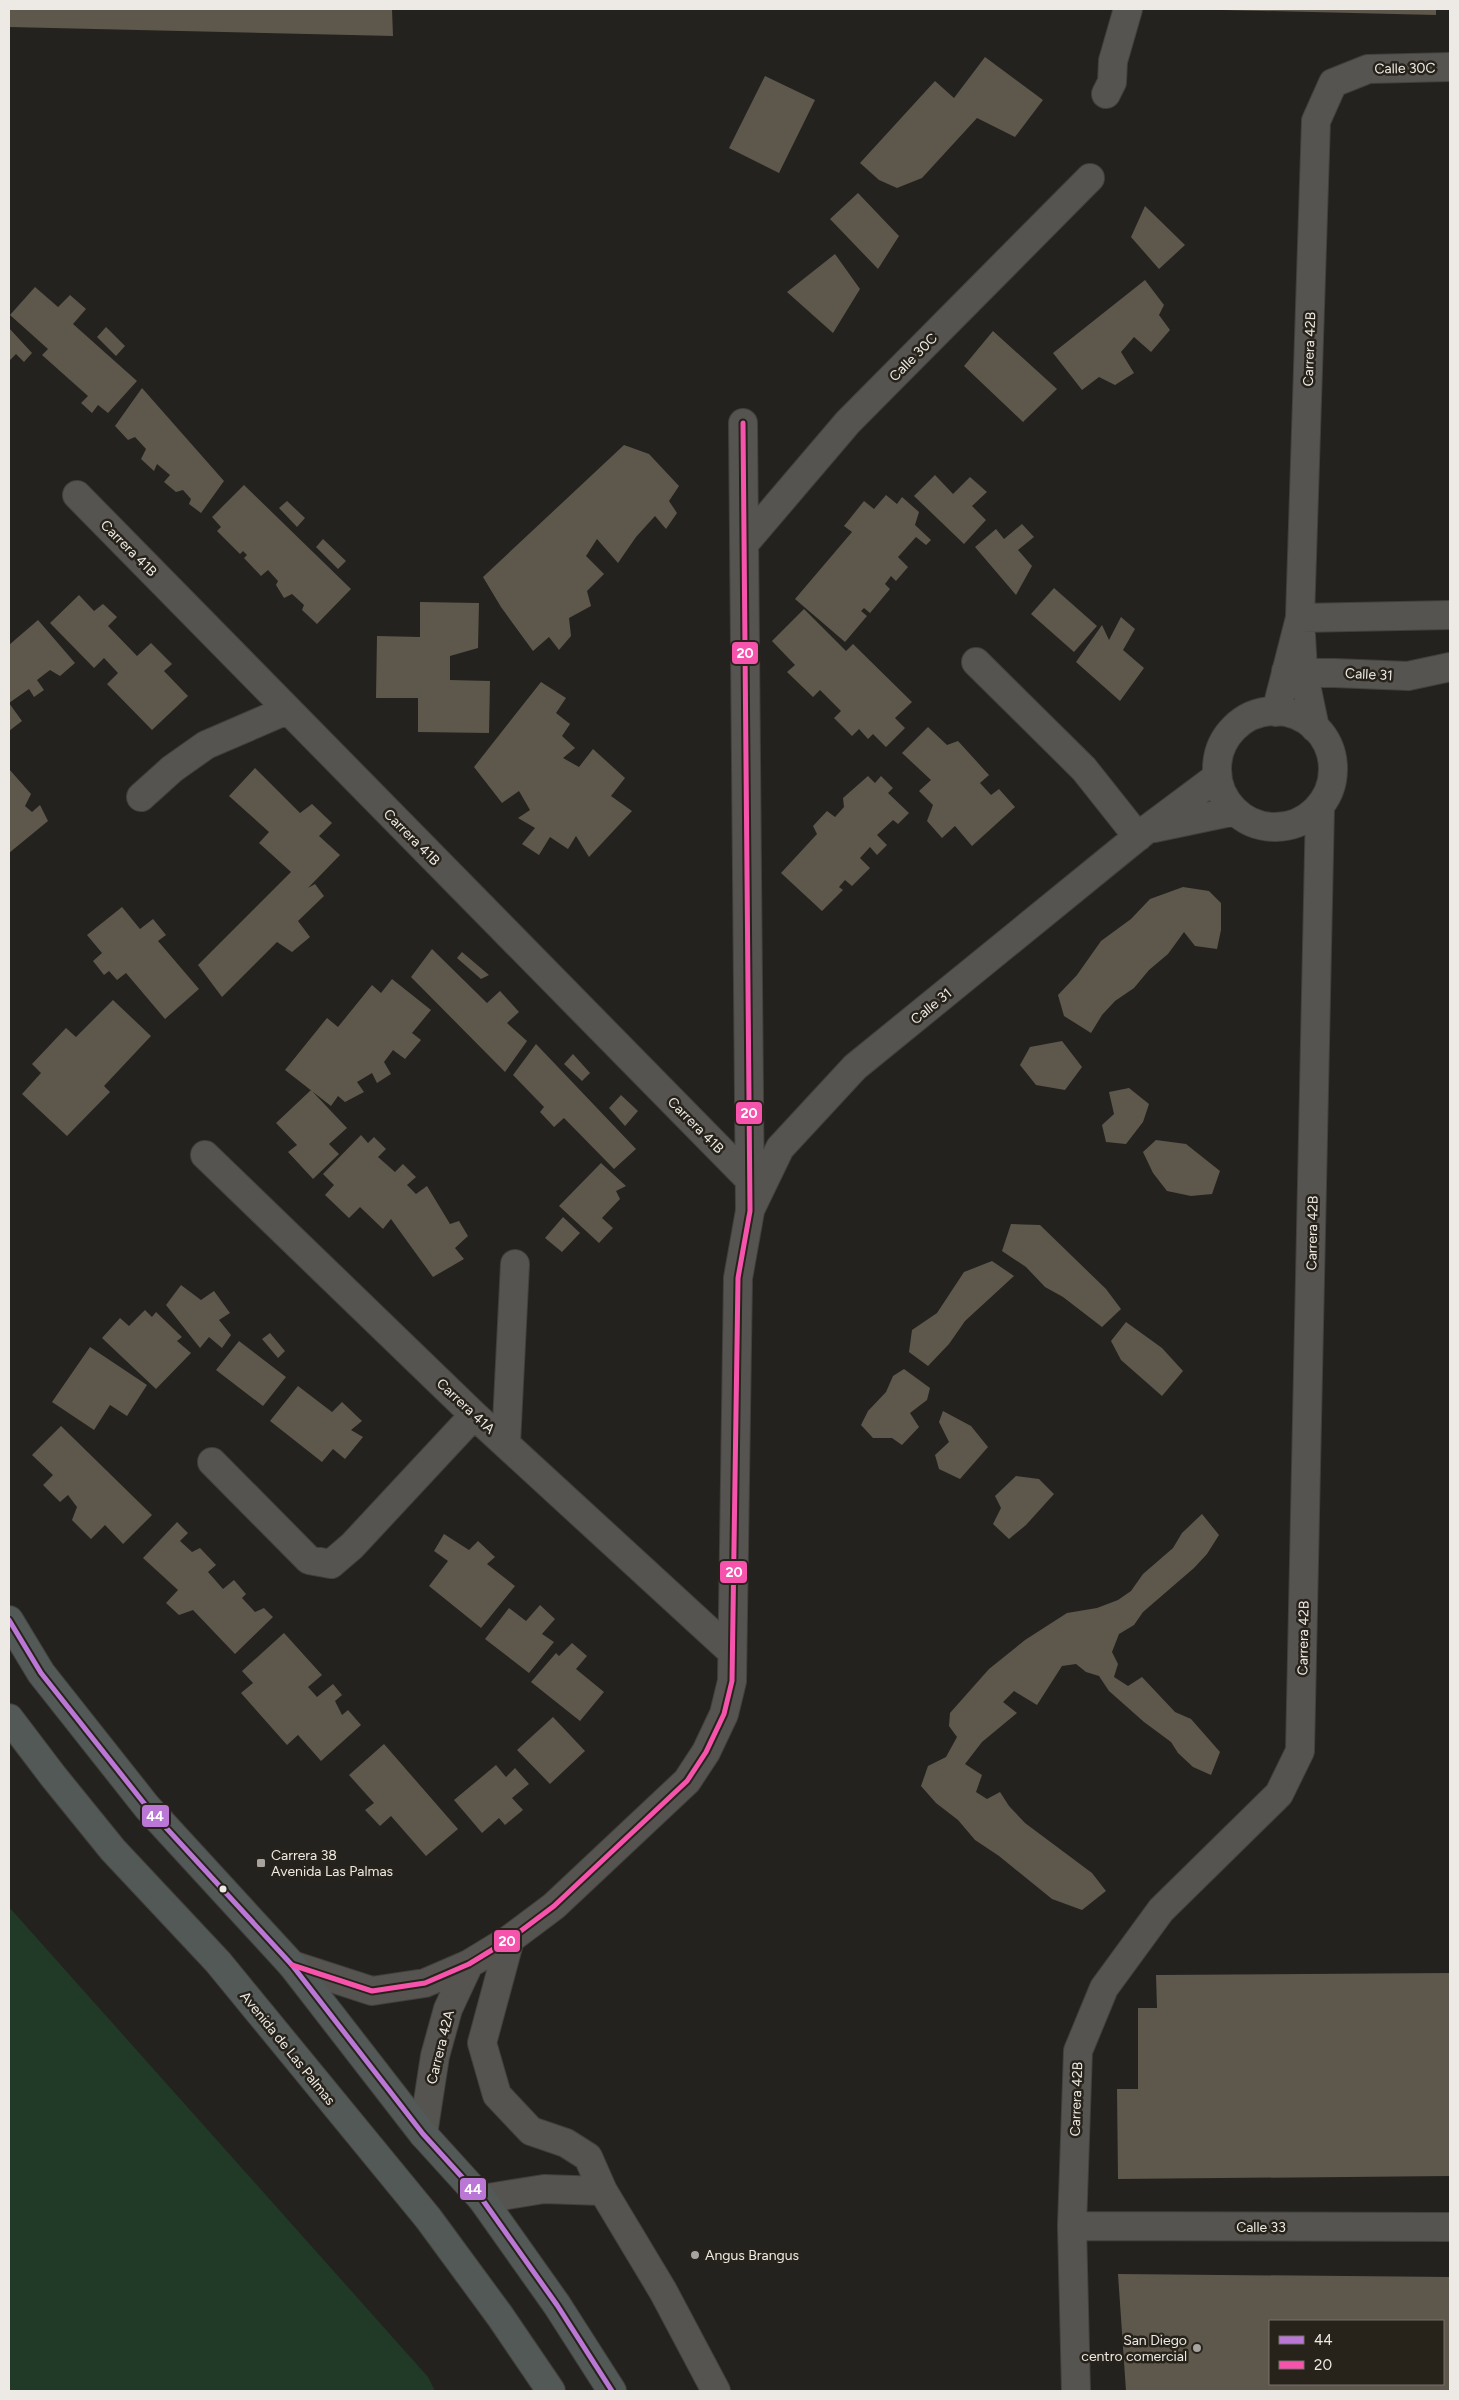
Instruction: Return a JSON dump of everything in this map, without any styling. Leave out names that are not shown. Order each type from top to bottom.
[{"type":"main road","points":[[9,1620],[41,1672],[147,1807],[292,1965],[422,2134],[482,2199],[557,2305],[612,2391]]},
{"type":"main road","name":"Avenida de Las Palmas","points":[[9,1718],[53,1776],[114,1850],[218,1962],[428,2218],[500,2316],[551,2391]]},
{"type":"street","points":[[1106,94],[1112,82],[1113,61],[1128,9]]},
{"type":"street","name":"Calle 30C","points":[[1333,82],[1368,69],[1450,67]]},
{"type":"street","name":"Carrera 42B","points":[[1276,712],[1294,671],[1300,618],[1316,121],[1333,82]]},
{"type":"street","name":"Calle 30C","points":[[744,544],[848,422],[1090,178]]},
{"type":"street","points":[[292,1965],[372,1991],[425,1983],[469,1964],[510,1939],[554,1906],[687,1781],[706,1752],[724,1714],[732,1681],[738,1278],[750,1211],[748,1178],[743,423]]},
{"type":"street","name":"Carrera 41B","points":[[76,495],[748,1178]]},
{"type":"street","points":[[1300,618],[1450,615]]},
{"type":"street","points":[[976,662],[1084,769],[1142,833]]},
{"type":"street","name":"Calle 31","points":[[1294,671],[1408,676],[1450,667]]},
{"type":"street","name":"Carrera 42B","points":[[1294,671],[1315,728]]},
{"type":"street","points":[[141,797],[172,769],[206,745],[287,710]]},
{"type":"street","points":[[1276,712],[1297,716],[1315,728],[1328,745],[1333,766],[1331,788],[1320,806],[1302,821],[1278,827],[1255,824],[1235,811],[1223,796],[1217,778],[1217,761],[1222,745],[1231,732],[1244,720],[1259,714],[1276,712]]},
{"type":"street","name":"Calle 31","points":[[750,1211],[780,1148],[855,1067],[1142,833],[1217,778]]},
{"type":"street","name":"Carrera 42B","points":[[1076,2391],[1072,2226],[1078,2051],[1104,1988],[1161,1910],[1279,1794],[1300,1751],[1320,806]]},
{"type":"street","name":"Calle 31","points":[[1142,833],[1235,811]]},
{"type":"street","name":"Carrera 41A","points":[[205,1155],[474,1415],[732,1652]]},
{"type":"street","points":[[506,1443],[515,1264]]},
{"type":"street","points":[[212,1462],[309,1560],[331,1564],[352,1546],[474,1415]]},
{"type":"street","points":[[510,1939],[482,2043],[498,2095],[531,2130],[566,2143],[588,2157],[602,2191],[663,2291],[716,2391]]},
{"type":"street","name":"Carrera 42A","points":[[422,2134],[435,2056],[448,2009],[469,1964]]},
{"type":"street","points":[[482,2199],[544,2189],[602,2191]]},
{"type":"street","name":"Calle 33","points":[[1072,2226],[1450,2226]]},
{"type":"green space","points":[[9,1907],[428,2377],[435,2391],[9,2391]]},
{"type":"building","points":[[9,9],[392,9],[393,36],[9,27]]},
{"type":"building","points":[[1436,9],[1436,15],[1222,10]]},
{"type":"building","points":[[985,57],[1043,100],[1015,137],[977,118],[922,178],[897,188],[879,180],[860,163],[935,81],[954,98]]},
{"type":"building","points":[[765,76],[815,100],[779,173],[729,148]]},
{"type":"building","points":[[858,193],[899,236],[878,269],[830,219]]},
{"type":"building","points":[[1145,206],[1185,245],[1159,269],[1131,237]]},
{"type":"building","points":[[835,254],[860,289],[833,333],[787,292]]},
{"type":"building","points":[[1145,280],[1164,305],[1159,315],[1170,330],[1151,352],[1134,337],[1121,352],[1134,373],[1115,385],[1099,377],[1082,390],[1053,353]]},
{"type":"building","points":[[35,287],[58,307],[70,295],[86,309],[73,324],[137,381],[108,413],[98,405],[92,413],[81,403],[88,396],[42,355],[48,349],[10,315]]},
{"type":"building","points":[[106,327],[125,346],[116,356],[97,337]]},
{"type":"building","points":[[9,328],[32,353],[24,362],[16,354],[9,361]]},
{"type":"building","points":[[993,331],[1057,389],[1023,422],[964,366]]},
{"type":"building","points":[[142,388],[224,481],[201,513],[189,504],[191,499],[183,490],[176,492],[164,482],[170,475],[157,464],[154,471],[141,459],[146,449],[135,437],[128,440],[115,426]]},
{"type":"building","points":[[624,445],[649,454],[679,486],[669,501],[677,513],[666,529],[655,516],[636,537],[618,563],[597,539],[586,556],[604,574],[587,591],[591,606],[569,618],[571,636],[559,650],[549,637],[533,651],[501,607],[483,577]]},
{"type":"building","points":[[935,475],[953,494],[970,477],[987,492],[972,506],[986,520],[964,544],[914,496]]},
{"type":"building","points":[[244,485],[351,589],[317,624],[302,610],[304,605],[292,594],[284,598],[276,585],[278,581],[268,570],[261,576],[244,558],[247,555],[243,551],[240,554],[217,531],[221,527],[212,517]]},
{"type":"building","points":[[886,495],[897,504],[902,497],[919,512],[915,525],[931,540],[926,545],[916,537],[898,557],[908,567],[896,581],[891,576],[885,584],[890,589],[870,613],[864,608],[861,611],[867,616],[845,642],[795,599],[852,532],[844,526],[864,501],[874,509]]},
{"type":"building","points":[[287,501],[305,518],[297,527],[279,508]]},
{"type":"building","points":[[1022,524],[1034,537],[1018,550],[1032,566],[1016,595],[975,547],[996,529],[1004,539]]},
{"type":"building","points":[[323,539],[346,561],[338,569],[316,547]]},
{"type":"building","points":[[1054,588],[1097,626],[1074,652],[1031,614]]},
{"type":"building","points":[[79,595],[94,611],[103,604],[117,617],[108,626],[137,656],[151,643],[172,664],[164,671],[188,696],[152,730],[107,684],[118,673],[104,658],[94,668],[50,623]]},
{"type":"building","points":[[420,602],[479,603],[478,648],[450,656],[450,680],[490,681],[489,733],[418,732],[418,698],[376,698],[377,636],[420,637]]},
{"type":"building","points":[[804,609],[846,651],[853,644],[912,702],[895,718],[905,728],[886,747],[873,734],[868,739],[859,729],[852,736],[834,718],[841,711],[820,690],[813,697],[787,672],[795,665],[772,641]]},
{"type":"building","points":[[1121,617],[1135,629],[1123,650],[1144,668],[1120,701],[1076,662],[1102,625],[1109,640]]},
{"type":"building","points":[[38,620],[75,663],[60,676],[50,670],[37,680],[44,690],[34,697],[29,689],[9,703],[9,645]]},
{"type":"building","points":[[541,682],[566,698],[556,713],[570,724],[562,736],[575,748],[563,758],[579,767],[593,749],[625,778],[611,796],[632,811],[589,857],[576,836],[568,849],[550,837],[539,855],[522,844],[535,828],[518,818],[530,810],[519,791],[502,803],[474,767]]},
{"type":"building","points":[[9,703],[22,721],[9,731]]},
{"type":"building","points":[[928,727],[947,745],[958,741],[989,775],[980,783],[991,795],[999,789],[1015,807],[972,846],[955,826],[942,838],[927,821],[933,805],[919,791],[931,780],[902,753]]},
{"type":"building","points":[[255,768],[300,813],[312,804],[332,823],[319,836],[340,855],[308,888],[315,884],[324,896],[298,921],[310,937],[292,952],[277,942],[222,997],[198,965],[291,872],[259,843],[269,832],[229,796]]},
{"type":"building","points":[[9,769],[31,794],[25,806],[32,812],[40,805],[48,821],[9,853]]},
{"type":"building","points":[[868,776],[875,783],[881,776],[893,788],[888,793],[909,813],[898,824],[893,820],[877,835],[887,845],[877,855],[870,847],[860,858],[870,868],[852,886],[845,880],[839,887],[843,890],[822,911],[781,873],[817,834],[813,826],[827,811],[835,817],[844,807],[843,798]]},
{"type":"building","points":[[1183,887],[1209,891],[1221,903],[1221,930],[1217,949],[1195,946],[1184,932],[1168,954],[1149,970],[1134,988],[1115,1001],[1102,1015],[1091,1033],[1064,1016],[1058,995],[1077,975],[1101,941],[1131,919],[1150,899]]},
{"type":"building","points":[[122,907],[140,929],[153,919],[166,935],[158,941],[199,989],[165,1019],[126,973],[117,980],[109,971],[104,975],[93,961],[102,953],[87,935]]},
{"type":"building","points":[[432,949],[487,1003],[500,991],[519,1012],[507,1023],[527,1041],[505,1072],[411,977]]},
{"type":"building","points":[[462,952],[489,975],[481,979],[457,958]]},
{"type":"building","points":[[392,979],[431,1010],[412,1033],[421,1040],[405,1059],[393,1050],[384,1062],[391,1074],[377,1083],[372,1073],[357,1082],[364,1092],[345,1102],[338,1096],[331,1106],[285,1070],[327,1018],[338,1027],[372,985],[381,993]]},
{"type":"building","points":[[113,1000],[151,1036],[104,1086],[110,1092],[67,1136],[22,1094],[41,1073],[32,1064],[66,1028],[76,1037]]},
{"type":"building","points":[[1062,1041],[1082,1067],[1065,1090],[1036,1085],[1020,1065],[1030,1047]]},
{"type":"building","points":[[536,1044],[636,1149],[614,1169],[564,1118],[554,1127],[540,1112],[544,1107],[513,1075]]},
{"type":"building","points":[[573,1054],[590,1073],[582,1081],[564,1064]]},
{"type":"building","points":[[1129,1088],[1149,1104],[1143,1122],[1126,1144],[1106,1142],[1102,1125],[1114,1114],[1109,1092]]},
{"type":"building","points":[[311,1090],[347,1128],[329,1144],[339,1154],[313,1179],[288,1152],[297,1145],[276,1123]]},
{"type":"building","points":[[621,1095],[638,1111],[625,1126],[609,1108]]},
{"type":"building","points":[[361,1135],[368,1143],[374,1137],[386,1149],[378,1157],[395,1172],[403,1164],[416,1177],[407,1185],[416,1194],[427,1186],[450,1224],[459,1221],[468,1236],[455,1248],[464,1259],[433,1277],[391,1219],[383,1229],[360,1207],[349,1218],[325,1195],[334,1185],[323,1174]]},
{"type":"building","points":[[1156,1140],[1186,1144],[1220,1171],[1212,1194],[1191,1196],[1167,1191],[1153,1173],[1143,1152]]},
{"type":"building","points":[[601,1163],[626,1186],[616,1191],[620,1199],[602,1218],[613,1228],[599,1243],[559,1206]]},
{"type":"building","points":[[563,1217],[580,1233],[562,1252],[545,1238]]},
{"type":"building","points":[[1011,1224],[1040,1225],[1106,1289],[1121,1309],[1102,1327],[1063,1297],[1045,1287],[1026,1267],[1002,1251]]},
{"type":"building","points":[[992,1261],[1014,1276],[965,1321],[949,1344],[928,1366],[909,1352],[912,1330],[937,1313],[964,1272]]},
{"type":"building","points":[[181,1285],[201,1300],[214,1291],[230,1313],[219,1320],[231,1335],[222,1348],[209,1337],[200,1348],[166,1305]]},
{"type":"building","points":[[145,1310],[152,1317],[156,1312],[182,1337],[177,1341],[191,1353],[156,1389],[102,1338],[120,1318],[129,1326]]},
{"type":"building","points":[[1126,1322],[1162,1348],[1183,1371],[1162,1396],[1121,1360],[1111,1341]]},
{"type":"building","points":[[270,1333],[285,1351],[278,1358],[262,1339]]},
{"type":"building","points":[[239,1341],[286,1377],[263,1406],[216,1370]]},
{"type":"building","points":[[90,1347],[147,1385],[127,1416],[110,1405],[94,1430],[52,1402]]},
{"type":"building","points":[[904,1369],[930,1388],[927,1400],[910,1413],[919,1427],[902,1445],[892,1438],[873,1438],[861,1425],[868,1411],[886,1392],[893,1376]]},
{"type":"building","points":[[298,1386],[332,1412],[342,1402],[362,1421],[351,1430],[363,1437],[345,1459],[333,1449],[322,1462],[270,1421]]},
{"type":"building","points":[[943,1411],[971,1426],[988,1447],[960,1479],[939,1469],[935,1455],[949,1442],[939,1422]]},
{"type":"building","points":[[61,1426],[152,1515],[123,1544],[105,1525],[91,1539],[72,1520],[77,1507],[68,1495],[60,1502],[43,1485],[53,1475],[32,1455]]},
{"type":"building","points":[[1016,1476],[1039,1479],[1054,1494],[1026,1525],[1009,1539],[993,1524],[1001,1508],[995,1496]]},
{"type":"building","points":[[1202,1514],[1219,1535],[1207,1554],[1194,1568],[1143,1612],[1134,1625],[1119,1634],[1112,1652],[1118,1664],[1114,1677],[1128,1686],[1142,1677],[1175,1712],[1191,1719],[1220,1752],[1211,1775],[1193,1767],[1178,1753],[1171,1742],[1144,1722],[1109,1691],[1099,1676],[1086,1672],[1076,1664],[1062,1666],[1037,1705],[1014,1691],[1003,1702],[1017,1713],[982,1742],[965,1764],[982,1775],[976,1792],[987,1799],[1000,1792],[1009,1806],[1025,1823],[1092,1873],[1106,1891],[1082,1910],[1052,1899],[999,1856],[975,1840],[958,1820],[936,1803],[921,1786],[928,1766],[946,1757],[957,1737],[949,1726],[950,1713],[989,1669],[1025,1640],[1067,1613],[1097,1608],[1118,1600],[1131,1591],[1143,1574],[1173,1548],[1182,1533]]},
{"type":"building","points":[[177,1522],[188,1533],[180,1541],[192,1552],[200,1548],[216,1565],[208,1572],[223,1589],[234,1580],[246,1594],[242,1598],[255,1612],[264,1608],[273,1617],[235,1654],[193,1610],[179,1615],[166,1603],[178,1590],[143,1558]]},
{"type":"building","points":[[444,1534],[469,1550],[478,1541],[495,1557],[487,1564],[515,1586],[481,1628],[429,1586],[448,1561],[434,1551]]},
{"type":"building","points":[[540,1605],[555,1619],[542,1634],[554,1642],[529,1673],[485,1639],[509,1608],[526,1621]]},
{"type":"building","points":[[284,1633],[322,1675],[308,1687],[317,1697],[333,1684],[342,1695],[335,1701],[342,1715],[348,1710],[361,1725],[321,1761],[298,1735],[287,1745],[241,1693],[253,1683],[242,1671]]},
{"type":"building","points":[[572,1643],[587,1656],[576,1669],[604,1692],[580,1721],[531,1682],[556,1653],[559,1656]]},
{"type":"building","points":[[553,1717],[585,1751],[550,1784],[517,1750]]},
{"type":"building","points":[[384,1744],[458,1829],[426,1856],[391,1816],[380,1826],[365,1810],[374,1803],[349,1775]]},
{"type":"building","points":[[496,1765],[506,1777],[515,1768],[529,1784],[512,1798],[523,1810],[505,1825],[499,1818],[482,1833],[454,1800]]},
{"type":"building","points":[[1450,1973],[1450,2176],[1118,2179],[1117,2089],[1138,2089],[1138,2008],[1157,2008],[1156,1975]]},
{"type":"building","name":"San Diego centro comercial","points":[[1118,2274],[1450,2277],[1450,2391],[1126,2391]]},
{"type":"transit line","name":"20","points":[[292,1965],[372,1991],[425,1983],[469,1964],[510,1939],[554,1906],[687,1781],[706,1752],[724,1714],[732,1681],[738,1278],[750,1211],[743,423]]},
{"type":"transit line","name":"44","points":[[9,1620],[41,1673],[147,1807],[292,1965],[423,2134],[482,2199],[557,2305],[612,2391]]},
{"type":"place","name":"Carrera 38 Avenida Las Palmas","points":[[261,1863]]},
{"type":"place","name":"Angus Brangus","points":[[695,2255]]},
{"type":"place","name":"San Diego centro comercial","points":[[1197,2348]]}]
